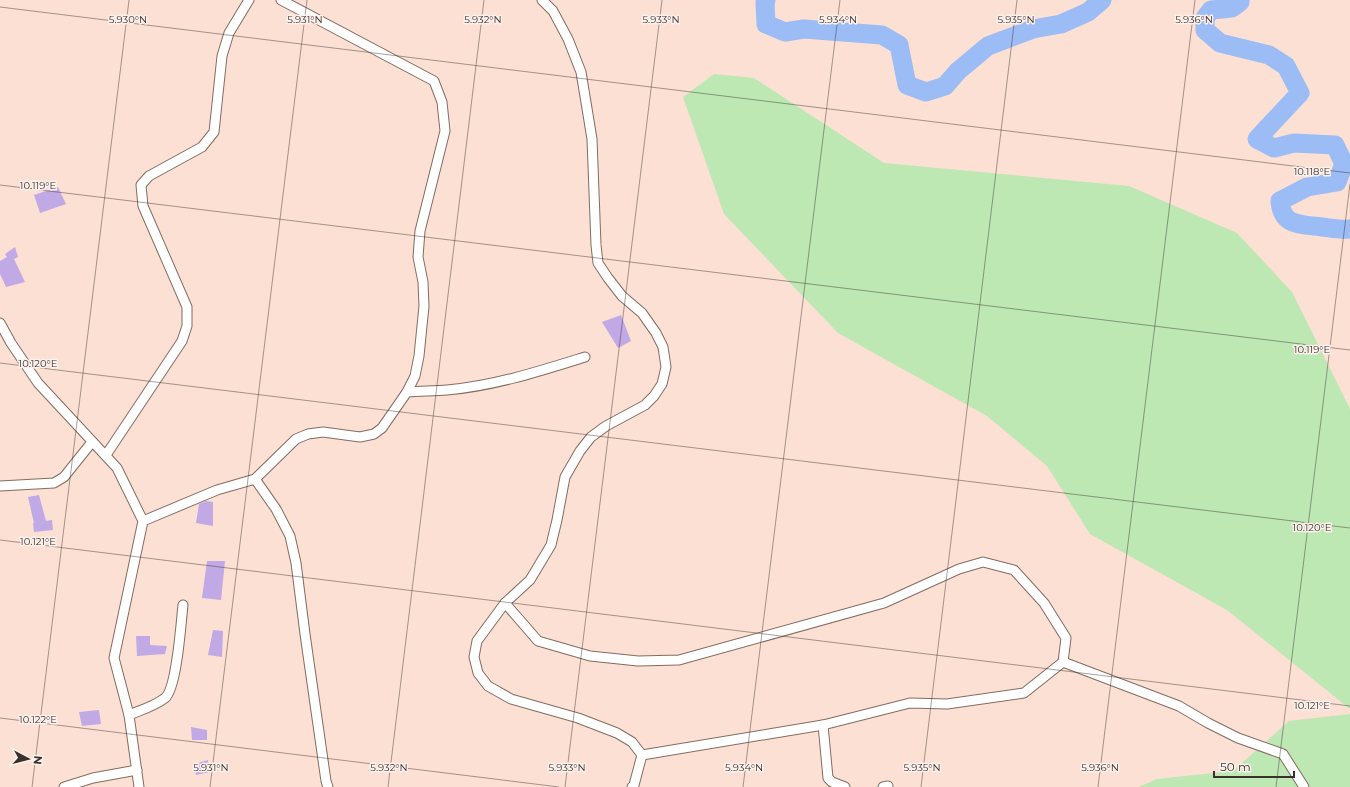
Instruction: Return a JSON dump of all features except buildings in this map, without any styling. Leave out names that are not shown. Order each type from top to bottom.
[{"type":"street","points":[[106,455],[182,341],[187,326],[187,307],[143,206],[142,185],[149,176],[202,147],[214,132],[222,56],[229,34],[249,0]]},
{"type":"street","points":[[143,521],[217,490],[255,478],[296,439],[308,434],[323,432],[360,437],[374,434],[382,428],[407,392],[415,376],[419,356],[424,306],[423,282],[418,257],[420,231],[445,131],[442,102],[434,81],[281,0]]},
{"type":"street","points":[[542,0],[553,11],[568,40],[580,72],[592,139],[598,263],[622,296],[642,312],[656,333],[663,347],[666,367],[662,384],[645,405],[606,426],[591,437],[580,451],[565,478],[551,545],[530,580],[506,603],[477,641],[474,657],[478,674],[488,686],[511,698],[578,718],[617,733],[632,742],[642,755]]},
{"type":"street","points":[[0,323],[11,343],[38,383],[118,468],[143,521],[114,658],[129,715],[139,787]]},
{"type":"street","points":[[407,392],[448,390],[481,384],[534,373],[585,357]]},
{"type":"street","points":[[0,486],[54,483],[64,477],[92,442]]},
{"type":"street","points":[[255,478],[276,509],[290,536],[296,563],[328,787]]},
{"type":"street","points":[[506,603],[538,641],[590,656],[638,661],[679,660],[884,603],[959,569],[983,562],[1014,570],[1044,603],[1066,638],[1063,662],[1024,693],[947,704],[910,703],[823,725],[642,755]]},
{"type":"street","points":[[129,715],[155,705],[167,697],[172,684],[180,640],[183,605]]},
{"type":"street","points":[[1063,662],[1179,706],[1238,738],[1283,754],[1304,787]]},
{"type":"street","points":[[823,725],[828,778],[832,782],[845,787]]},
{"type":"street","points":[[632,787],[634,785],[642,755]]},
{"type":"street","points":[[64,787],[93,778],[137,770]]},
{"type":"green space","points":[[714,74],[754,78],[884,163],[1129,186],[1237,233],[1292,292],[1350,409],[1350,709],[1227,610],[1090,534],[1047,466],[987,416],[838,333],[724,214],[683,97]]},
{"type":"green space","points":[[1350,714],[1350,787],[1139,787],[1157,779],[1233,771],[1289,721]]},
{"type":"waterway","points":[[766,0],[766,24],[785,32],[804,29],[882,35],[899,45],[907,85],[926,92],[945,86],[958,71],[988,46],[1033,29],[1061,24],[1088,12],[1102,0]]},
{"type":"waterway","points":[[1240,0],[1240,2],[1232,8],[1211,10],[1205,18],[1205,30],[1220,43],[1269,55],[1286,66],[1300,93],[1257,139],[1274,148],[1294,143],[1335,145],[1344,164],[1337,182],[1307,187],[1280,201],[1284,216],[1294,223],[1336,229],[1350,229]]}]
